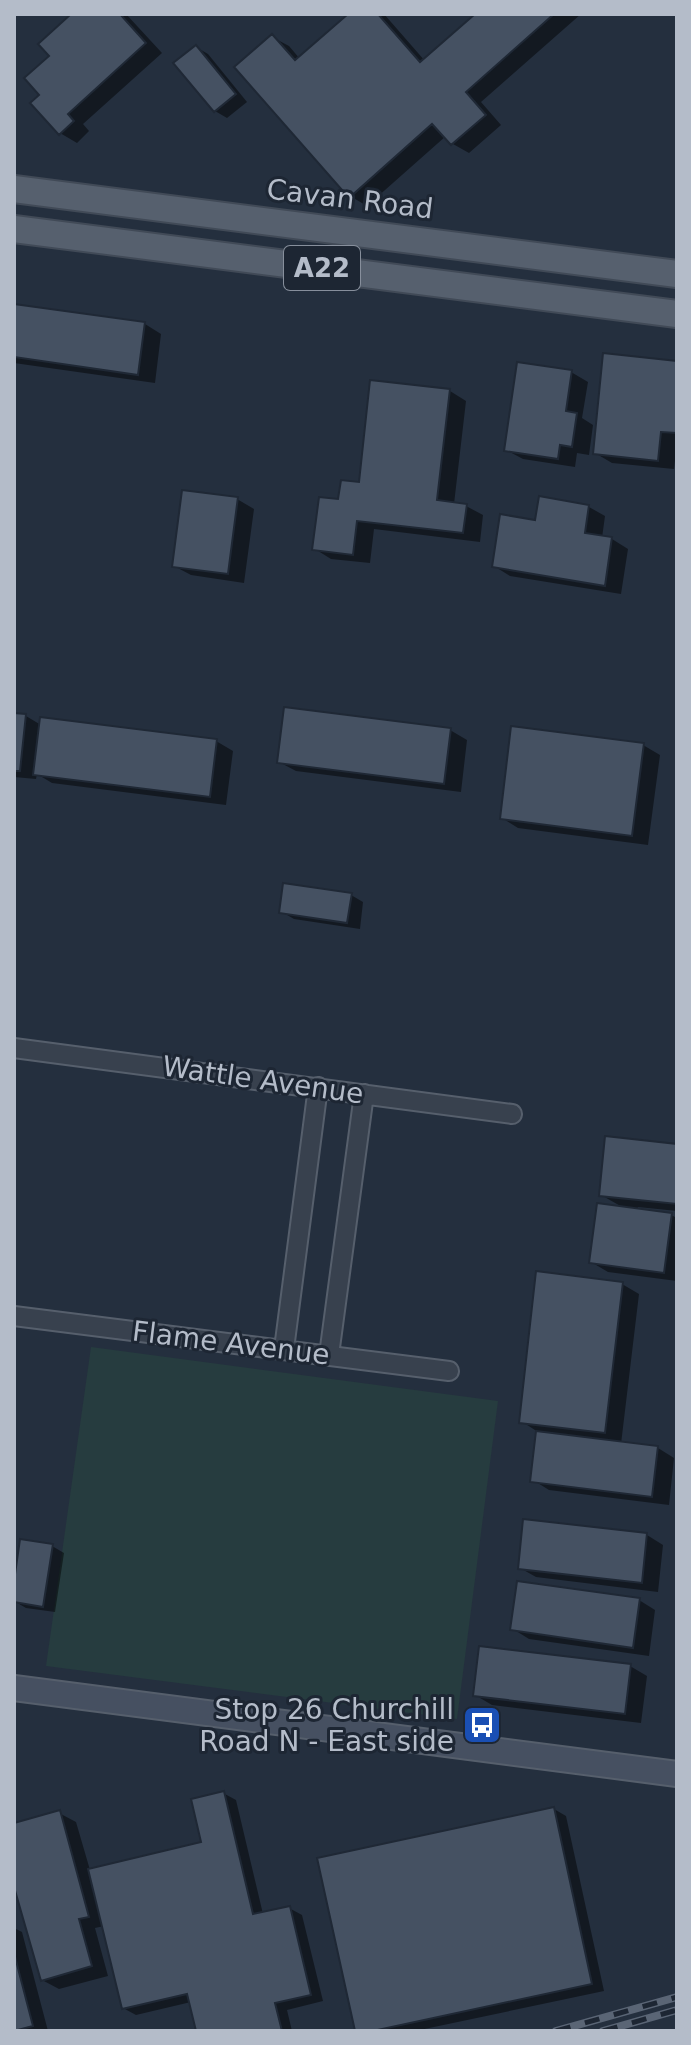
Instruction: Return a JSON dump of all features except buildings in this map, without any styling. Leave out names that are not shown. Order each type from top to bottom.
[{"type":"main road","name":"Cavan Road","points":[[14,189],[677,274]]},
{"type":"main road","name":"A22","points":[[14,229],[677,314]]},
{"type":"street","name":"Wattle Avenue","points":[[14,1048],[512,1114]]},
{"type":"street","points":[[284,1349],[318,1087]]},
{"type":"street","points":[[329,1355],[364,1094]]},
{"type":"street","name":"Flame Avenue","points":[[14,1316],[449,1371]]},
{"type":"street","points":[[14,1688],[677,1774]]},
{"type":"green space","points":[[91,1347],[498,1401],[457,1719],[46,1666]]},
{"type":"railway","points":[[556,2031],[677,1997]]},
{"type":"railway","points":[[603,2031],[677,2010]]},
{"type":"place","name":"Stop 26 Churchill Road N - East side","points":[[482,1725]]}]
